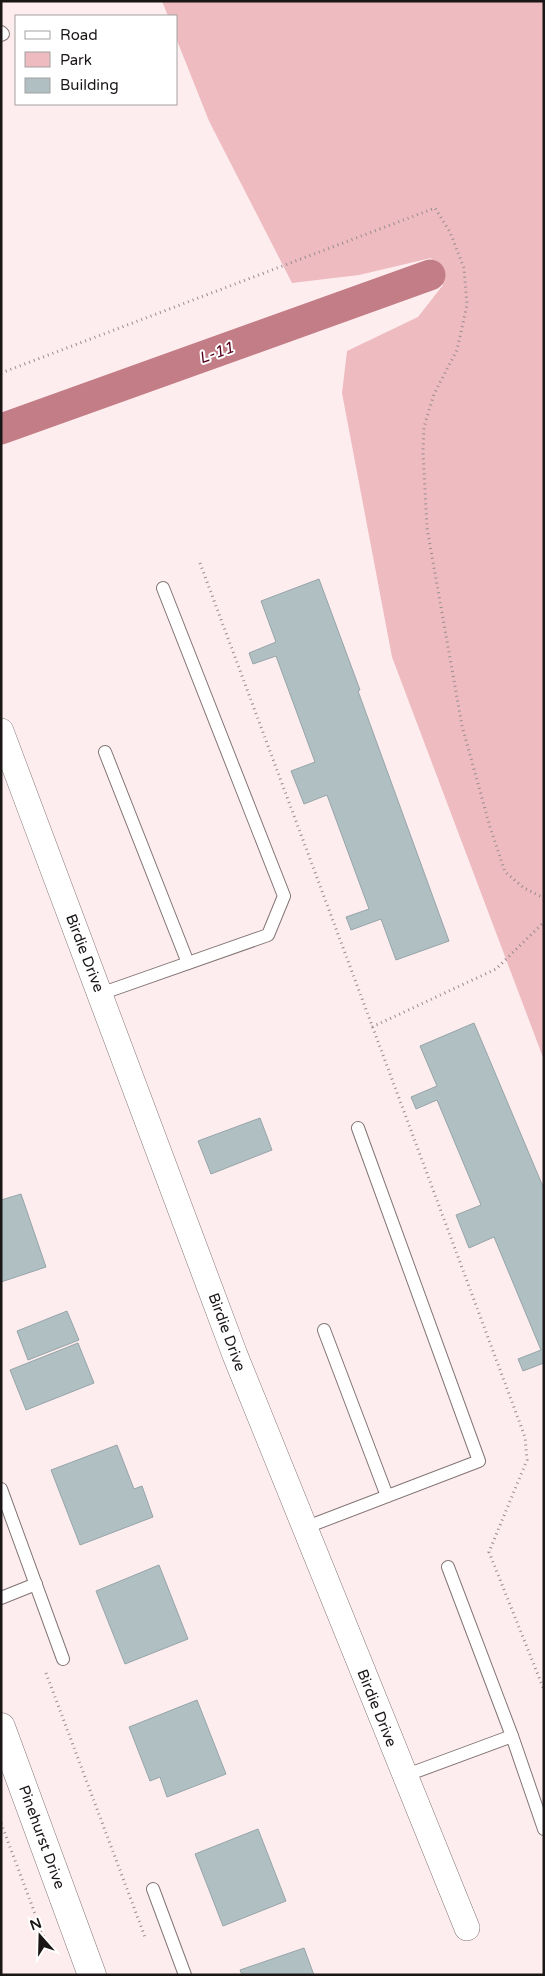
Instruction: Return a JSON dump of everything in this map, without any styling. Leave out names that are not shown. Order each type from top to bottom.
[{"type":"street","name":"Birdie Drive","points":[[1,731],[235,1355],[466,1928]]},
{"type":"street","name":"Pinehurst Drive","points":[[1,1727],[92,1975]]},
{"type":"lane","points":[[100,994],[268,934],[284,896],[163,588]]},
{"type":"lane","points":[[105,752],[188,963]]},
{"type":"lane","points":[[304,1528],[479,1461],[358,1128]]},
{"type":"lane","points":[[324,1330],[387,1496]]},
{"type":"lane","points":[[1,1489],[63,1659]]},
{"type":"lane","points":[[448,1567],[512,1736],[544,1829]]},
{"type":"lane","points":[[1,1598],[36,1584]]},
{"type":"lane","points":[[404,1776],[512,1736]]},
{"type":"lane","points":[[153,1889],[183,1974]]},
{"type":"path","points":[[1,373],[435,208],[450,232],[464,268],[467,305],[457,350],[434,394],[424,427],[426,528],[462,726],[490,827],[505,872],[524,888],[544,898]]},
{"type":"path","points":[[200,563],[525,1437],[527,1460],[489,1552],[544,1690]]},
{"type":"path","points":[[372,1027],[496,969],[544,922]]},
{"type":"path","points":[[44,1667],[145,1938]]},
{"type":"path","points":[[1,1823],[51,1957]]},
{"type":"green space","points":[[162,1],[544,1],[544,1060],[392,657],[342,393],[347,351],[418,317],[443,285],[431,258],[359,275],[292,283],[209,121],[178,43],[178,15],[168,15]]},
{"type":"building","points":[[319,579],[449,941],[396,960],[381,919],[351,930],[346,917],[369,909],[327,795],[304,804],[291,771],[315,762],[276,656],[253,664],[249,653],[276,642],[261,601]]},
{"type":"building","points":[[474,1023],[544,1189],[544,1363],[523,1371],[518,1359],[541,1350],[494,1237],[469,1248],[456,1215],[481,1205],[437,1100],[416,1109],[411,1097],[437,1086],[420,1046]]},
{"type":"building","points":[[260,1118],[272,1150],[211,1174],[198,1141]]},
{"type":"building","points":[[21,1194],[46,1267],[1,1282],[1,1200]]},
{"type":"building","points":[[67,1311],[79,1340],[28,1360],[17,1331]]},
{"type":"building","points":[[78,1343],[94,1383],[26,1410],[10,1370]]},
{"type":"building","points":[[117,1445],[134,1489],[142,1486],[153,1517],[80,1545],[51,1470]]},
{"type":"building","points":[[159,1565],[188,1639],[125,1664],[96,1591]]},
{"type":"building","points":[[197,1700],[226,1774],[167,1797],[160,1777],[150,1781],[129,1727]]},
{"type":"building","points":[[258,1829],[286,1901],[223,1926],[195,1854]]},
{"type":"building","points":[[304,1948],[314,1975],[242,1975],[240,1970]]},
{"type":"waterway","name":"L-11","points":[[1,429],[430,275]]}]
